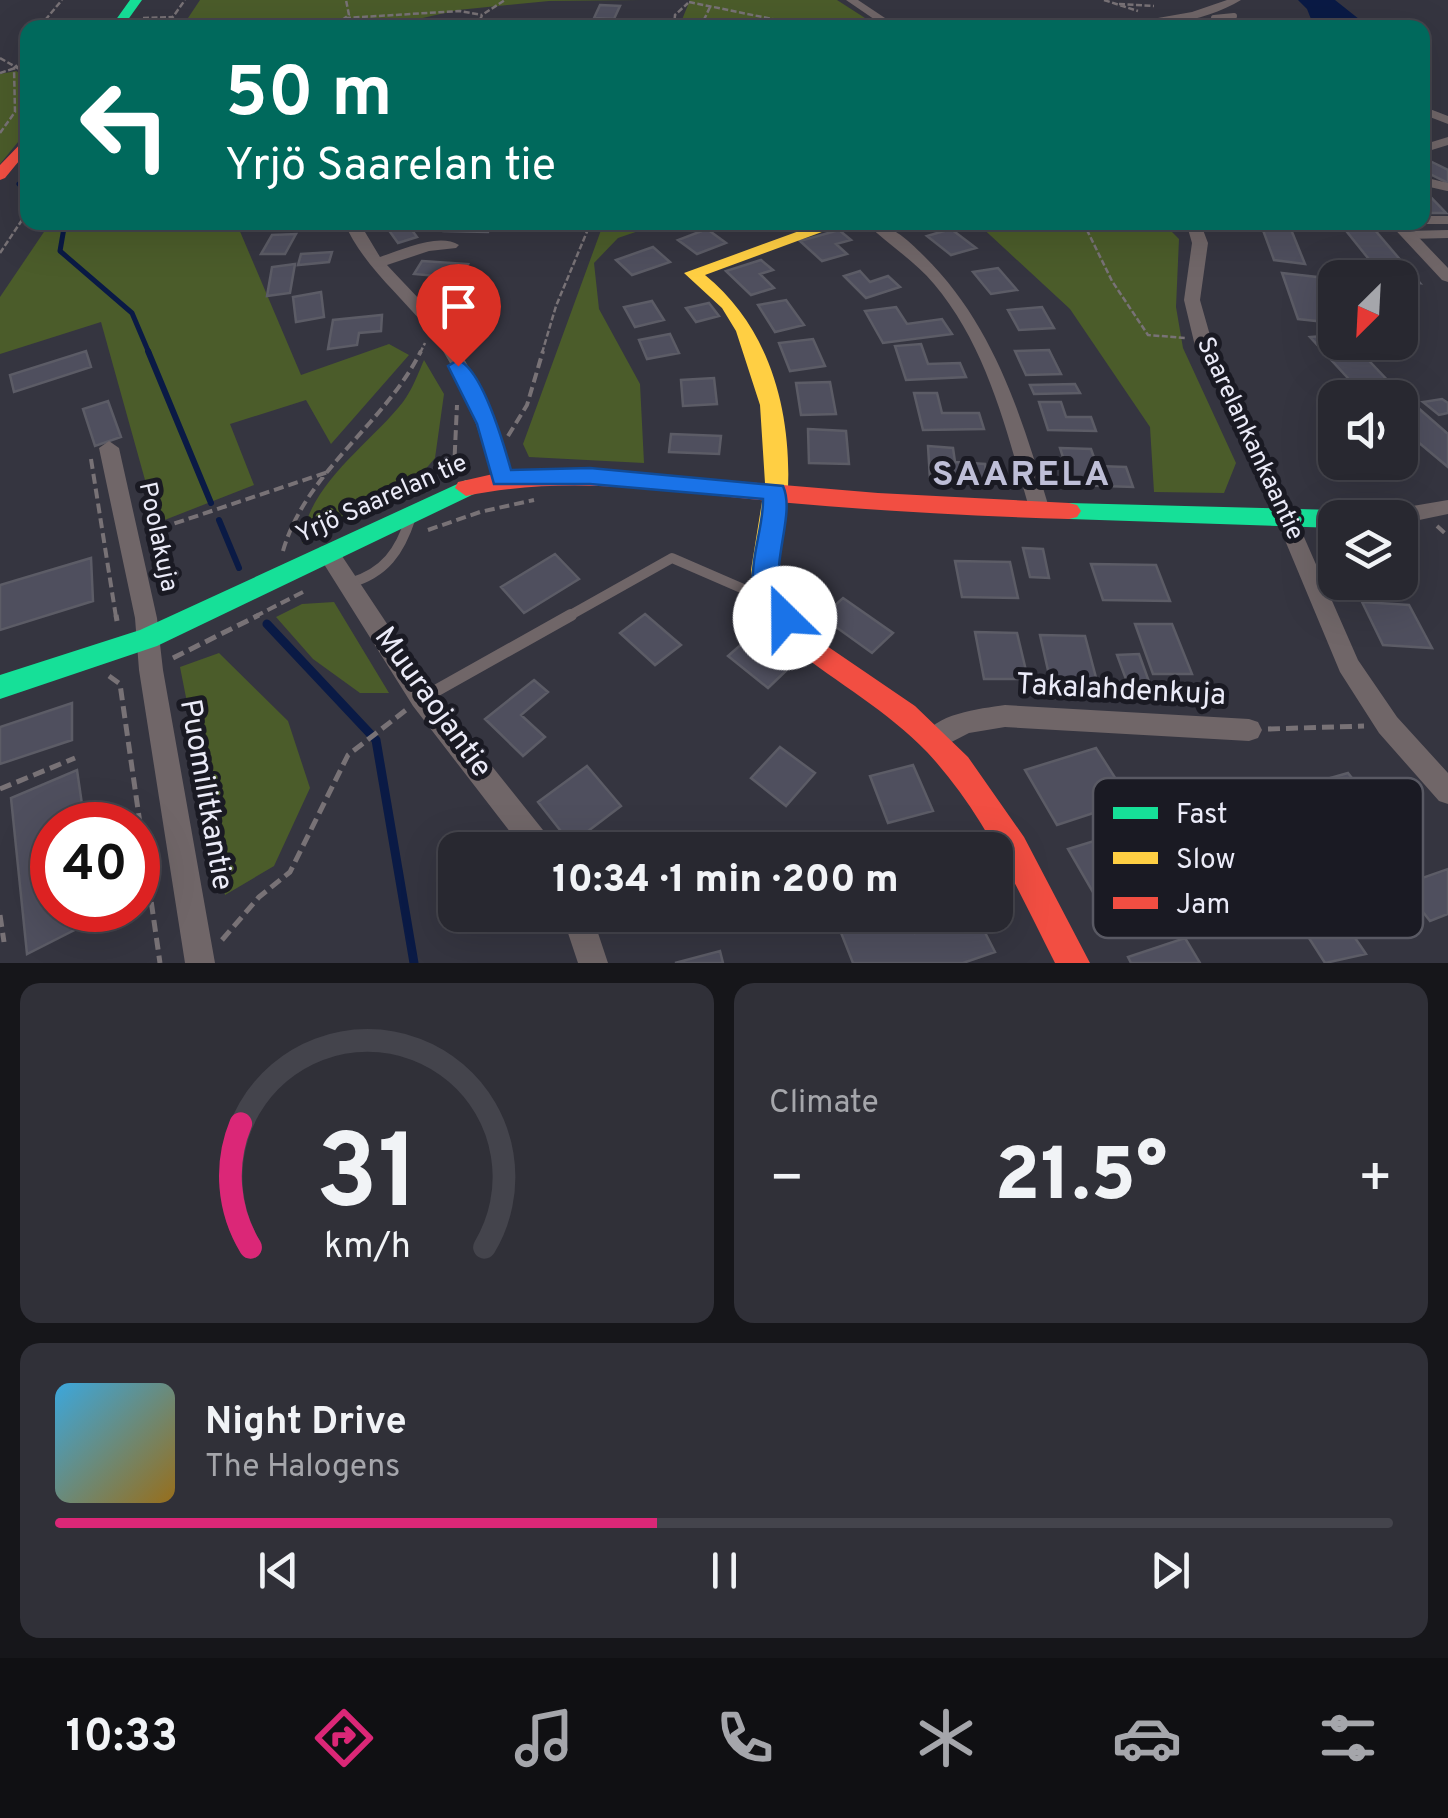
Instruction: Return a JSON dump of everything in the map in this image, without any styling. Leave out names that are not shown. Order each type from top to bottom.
[{"type":"street","points":[[851,0],[882,20]]},
{"type":"street","points":[[1160,20],[1194,15],[1236,0]]},
{"type":"street","points":[[0,175],[20,150]]},
{"type":"street","points":[[355,230],[364,246],[443,338],[487,424],[502,478]]},
{"type":"street","points":[[809,230],[693,273],[732,308],[757,354],[774,423],[775,512],[764,557],[768,600],[801,636],[934,740],[982,799],[1073,963]]},
{"type":"street","points":[[884,230],[905,244],[967,313],[1003,386],[1040,511]]},
{"type":"street","name":"Saarelankankaantie","points":[[1196,230],[1200,243],[1192,300],[1201,338],[1288,518],[1348,665],[1388,725],[1448,792]]},
{"type":"street","points":[[1402,230],[1448,277]]},
{"type":"street","points":[[379,262],[428,246],[452,245]]},
{"type":"street","name":"Poolakuja","points":[[109,448],[148,638]]},
{"type":"street","name":"Yrjö Saarelan tie","points":[[0,687],[148,638],[412,511],[465,488],[502,478],[590,476],[922,507],[1318,519]]},
{"type":"street","name":"Muuraojantie","points":[[328,553],[422,698],[527,832]]},
{"type":"street","name":"Puomilitkantie","points":[[148,638],[150,670],[208,954]]},
{"type":"street","name":"Takalahdenkuja","points":[[934,740],[966,724],[1005,716],[1249,730]]},
{"type":"street","points":[[583,932],[593,963]]},
{"type":"lane","points":[[1214,18],[1234,16]]},
{"type":"lane","points":[[1408,230],[1448,234]]},
{"type":"lane","points":[[1436,234],[1448,246]]},
{"type":"lane","points":[[349,583],[370,580],[387,567],[404,539],[412,511]]},
{"type":"lane","points":[[422,698],[672,558],[768,600]]},
{"type":"path","points":[[46,20],[62,0]]},
{"type":"path","points":[[171,20],[185,0]]},
{"type":"path","points":[[345,18],[349,15],[346,0]]},
{"type":"path","points":[[480,20],[505,0]]},
{"type":"path","points":[[1104,0],[1119,4]]},
{"type":"path","points":[[675,20],[675,14],[690,1],[780,20]]},
{"type":"path","points":[[704,20],[712,5]]},
{"type":"path","points":[[138,9],[173,17]]},
{"type":"path","points":[[333,20],[460,11],[482,15]]},
{"type":"path","points":[[0,58],[20,71]]},
{"type":"path","points":[[14,68],[20,63]]},
{"type":"path","points":[[0,73],[20,66]]},
{"type":"path","points":[[0,134],[15,112],[14,68]]},
{"type":"path","points":[[0,253],[20,223]]},
{"type":"path","points":[[495,451],[515,428],[526,405],[556,306],[588,230]]},
{"type":"path","points":[[1089,230],[1109,276],[1144,322],[1148,335],[1201,338]]},
{"type":"path","points":[[420,336],[434,356]]},
{"type":"path","points":[[283,553],[287,528],[399,392],[426,342]]},
{"type":"path","points":[[458,398],[454,473],[480,512]]},
{"type":"path","points":[[109,448],[88,461],[117,626]]},
{"type":"path","points":[[104,547],[331,471]]},
{"type":"path","points":[[404,539],[480,512],[536,500]]},
{"type":"path","points":[[1441,516],[1448,536]]},
{"type":"path","points":[[120,684],[307,590]]},
{"type":"path","points":[[100,654],[101,670],[120,684],[160,963]]},
{"type":"path","points":[[208,954],[259,897],[290,872],[348,755],[390,720]]},
{"type":"path","points":[[1249,730],[1388,725]]},
{"type":"path","points":[[0,789],[75,758]]},
{"type":"path","points":[[0,915],[4,942]]},
{"type":"green space","points":[[200,0],[641,0],[549,1],[458,10],[414,20],[187,20]]},
{"type":"green space","points":[[690,0],[837,0],[868,20],[682,20]]},
{"type":"green space","points":[[20,73],[20,140],[0,164],[0,74]]},
{"type":"green space","points":[[45,230],[239,230],[301,375],[389,344],[409,355],[331,444],[306,400],[230,424],[254,485],[157,523],[101,322],[0,354],[0,297]]},
{"type":"green space","points":[[601,230],[641,230],[618,238],[594,263],[599,309],[640,384],[644,463],[529,457],[523,444]]},
{"type":"green space","points":[[985,230],[1170,230],[1179,239],[1176,307],[1183,348],[1236,463],[1224,493],[1154,492],[1150,427],[1070,309]]},
{"type":"green space","points":[[424,360],[444,394],[435,458],[412,485],[302,543],[306,522],[327,484],[403,402]]},
{"type":"green space","points":[[334,602],[389,693],[360,693],[313,659],[276,617],[302,604]]},
{"type":"green space","points":[[219,653],[288,721],[310,788],[274,866],[225,895],[180,667]]},
{"type":"water","points":[[1298,0],[1335,0],[1360,20],[1313,20]]},
{"type":"building","points":[[600,5],[620,6],[614,19],[594,18]]},
{"type":"building","points":[[1430,163],[1448,170],[1448,183],[1430,174]]},
{"type":"building","points":[[1430,196],[1446,213],[1430,213]]},
{"type":"building","points":[[389,230],[412,230],[417,237],[398,243]]},
{"type":"building","points":[[444,230],[489,230],[488,232]]},
{"type":"building","points":[[708,230],[726,243],[697,254],[678,240]]},
{"type":"building","points":[[839,230],[851,240],[836,244],[847,254],[822,261],[800,241]]},
{"type":"building","points":[[952,230],[976,248],[951,255],[927,236]]},
{"type":"building","points":[[1263,230],[1291,230],[1305,264],[1274,260]]},
{"type":"building","points":[[1345,230],[1375,230],[1400,260],[1370,260]]},
{"type":"building","points":[[296,234],[285,254],[261,254],[272,235]]},
{"type":"building","points":[[653,247],[670,262],[632,275],[616,260]]},
{"type":"building","points":[[332,252],[329,262],[298,265],[301,254]]},
{"type":"building","points":[[761,260],[773,270],[760,274],[774,288],[751,295],[726,271]]},
{"type":"building","points":[[422,261],[468,264],[460,277],[476,278],[469,291],[430,288],[437,276],[414,274]]},
{"type":"building","points":[[295,264],[290,293],[267,296],[272,267]]},
{"type":"building","points":[[998,268],[1017,290],[991,294],[973,272]]},
{"type":"building","points":[[860,271],[870,282],[888,276],[900,287],[866,298],[844,276]]},
{"type":"building","points":[[1282,273],[1318,280],[1318,321],[1298,319]]},
{"type":"building","points":[[321,292],[324,317],[296,322],[293,297]]},
{"type":"building","points":[[786,300],[804,325],[775,332],[758,305]]},
{"type":"building","points":[[652,301],[664,320],[635,327],[624,307]]},
{"type":"building","points":[[709,303],[719,316],[696,322],[686,308]]},
{"type":"building","points":[[896,307],[907,324],[942,319],[952,334],[883,343],[865,311]]},
{"type":"building","points":[[1042,307],[1054,328],[1019,330],[1008,310]]},
{"type":"building","points":[[382,315],[381,331],[359,333],[357,345],[328,349],[333,320]]},
{"type":"building","points":[[670,334],[679,353],[647,359],[639,340]]},
{"type":"building","points":[[813,339],[825,366],[790,371],[779,343]]},
{"type":"building","points":[[921,344],[928,364],[960,363],[966,377],[906,380],[895,346]]},
{"type":"building","points":[[1049,350],[1061,374],[1026,375],[1015,351]]},
{"type":"building","points":[[86,351],[91,367],[14,392],[10,375]]},
{"type":"building","points":[[1331,360],[1368,360],[1387,380],[1350,380]]},
{"type":"building","points":[[714,378],[717,404],[683,406],[681,380]]},
{"type":"building","points":[[830,382],[836,414],[801,415],[796,383]]},
{"type":"building","points":[[1075,384],[1080,393],[1034,394],[1030,385]]},
{"type":"building","points":[[914,393],[937,393],[942,413],[979,413],[984,429],[923,430]]},
{"type":"building","points":[[1442,399],[1448,403],[1448,413],[1439,415],[1423,402]]},
{"type":"building","points":[[108,401],[121,437],[95,446],[83,409]]},
{"type":"building","points":[[1039,402],[1061,402],[1066,417],[1091,417],[1096,431],[1048,430]]},
{"type":"building","points":[[1418,408],[1448,434],[1448,467],[1418,442]]},
{"type":"building","points":[[808,429],[846,431],[849,464],[809,463]]},
{"type":"building","points":[[671,434],[721,436],[719,454],[669,452]]},
{"type":"building","points":[[928,446],[953,448],[955,462],[985,464],[987,483],[930,479]]},
{"type":"building","points":[[1060,448],[1091,449],[1097,466],[1126,467],[1133,487],[1072,485]]},
{"type":"building","points":[[1023,548],[1043,549],[1049,578],[1030,577]]},
{"type":"building","points":[[555,554],[579,579],[524,613],[501,587]]},
{"type":"building","points":[[91,558],[93,601],[0,630],[0,585]]},
{"type":"building","points":[[955,561],[1010,562],[1018,598],[962,597]]},
{"type":"building","points":[[1091,564],[1156,565],[1170,601],[1103,600]]},
{"type":"building","points":[[843,598],[893,633],[872,653],[822,617]]},
{"type":"building","points":[[1362,602],[1409,605],[1432,648],[1383,645]]},
{"type":"building","points":[[645,614],[681,645],[655,665],[620,633]]},
{"type":"building","points":[[1135,624],[1172,624],[1192,674],[1153,674]]},
{"type":"building","points":[[975,632],[1017,633],[1028,679],[984,679]]},
{"type":"building","points":[[752,635],[792,665],[768,688],[728,656]]},
{"type":"building","points":[[1040,635],[1085,636],[1099,689],[1052,688]]},
{"type":"building","points":[[1139,654],[1152,690],[1130,690],[1117,655]]},
{"type":"building","points":[[534,680],[548,692],[521,715],[545,737],[523,756],[485,719]]},
{"type":"building","points":[[72,703],[72,740],[0,764],[0,727]]},
{"type":"building","points":[[780,747],[815,773],[786,806],[751,778]]},
{"type":"building","points":[[1096,748],[1115,778],[1093,778],[1093,813],[1057,825],[1025,770]]},
{"type":"building","points":[[913,765],[933,811],[888,823],[870,776]]},
{"type":"building","points":[[587,766],[621,806],[587,832],[562,832],[538,802]]},
{"type":"building","points":[[77,770],[82,802],[30,802],[30,932],[70,932],[27,954],[11,798]]},
{"type":"building","points":[[1093,841],[1093,892],[1068,849]]},
{"type":"building","points":[[1448,869],[1448,914],[1430,921],[1423,912],[1423,878]]},
{"type":"building","points":[[841,932],[985,932],[995,952],[963,963],[853,963]]},
{"type":"building","points":[[1185,938],[1200,963],[1131,963],[1128,957]]},
{"type":"building","points":[[1309,938],[1355,938],[1366,954],[1325,963]]},
{"type":"building","points":[[720,951],[723,963],[675,963]]},
{"type":"waterway","points":[[64,230],[60,251],[132,313],[149,353]]},
{"type":"waterway","points":[[148,351],[211,503]]},
{"type":"waterway","points":[[219,520],[239,568]]},
{"type":"waterway","points":[[267,624],[376,740],[414,963]]},
{"type":"traffic: fast","points":[[122,20],[136,0]]},
{"type":"traffic: fast","points":[[0,687],[148,638],[466,488]]},
{"type":"traffic: fast","points":[[1069,511],[1318,518]]},
{"type":"traffic: slow","points":[[802,640],[772,605],[764,581],[777,483],[775,431],[765,379],[732,309],[693,273],[818,230]]},
{"type":"traffic: jam","points":[[0,175],[20,150]]},
{"type":"traffic: jam","points":[[466,488],[502,480],[577,475],[840,499],[1069,511]]},
{"type":"traffic: jam","points":[[802,640],[905,715],[958,766],[1013,847],[1073,963]]},
{"type":"district","name":"SAARELA","points":[[1022,476]]},
{"type":"route","points":[[458,366],[487,424],[502,478],[590,476],[775,492],[775,512],[764,557],[768,600],[785,618]]}]
